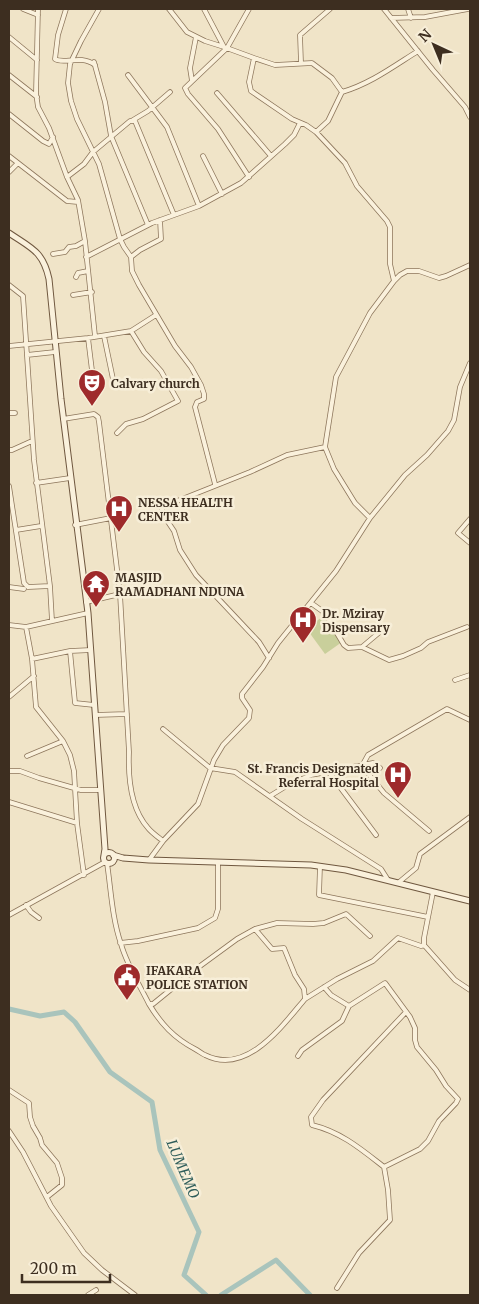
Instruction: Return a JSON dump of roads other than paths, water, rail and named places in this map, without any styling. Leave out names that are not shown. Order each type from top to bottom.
[{"type":"main road","points":[[9,233],[37,252],[46,264],[49,279],[55,352],[88,613],[104,860],[108,863]]},
{"type":"main road","points":[[104,846],[114,858],[108,863]]},
{"type":"main road","points":[[104,856],[108,853],[123,858],[149,860],[320,866],[346,870],[470,901]]},
{"type":"main road","points":[[108,863],[123,858]]},
{"type":"street","points":[[23,9],[38,15]]},
{"type":"street","points":[[38,9],[38,108],[53,138],[78,202],[86,241],[86,257],[92,292],[95,336]]},
{"type":"street","points":[[66,9],[58,35],[55,58],[59,61],[72,59],[90,61],[94,64],[105,102],[111,136],[148,225]]},
{"type":"street","points":[[99,9],[80,41],[72,59],[68,83],[71,101],[99,164],[120,239],[131,257],[133,273],[176,348],[192,367],[201,385],[204,399],[197,402],[194,407],[215,484]]},
{"type":"street","points":[[169,9],[184,30],[196,38],[274,65],[312,63],[332,78],[342,92]]},
{"type":"street","points":[[204,9],[225,47]]},
{"type":"street","points":[[249,9],[225,47],[185,87],[186,92],[218,129],[249,178]]},
{"type":"street","points":[[301,63],[300,35],[330,9]]},
{"type":"street","points":[[384,9],[465,107],[470,117]]},
{"type":"street","points":[[408,9],[411,18]]},
{"type":"street","points":[[391,18],[448,14],[468,9]]},
{"type":"street","points":[[9,37],[37,60]]},
{"type":"street","points":[[192,81],[190,68],[196,38]]},
{"type":"street","points":[[316,132],[328,121],[342,92],[382,74],[418,51]]},
{"type":"street","points":[[254,58],[249,86],[251,91],[316,132],[345,163],[357,186],[390,227],[390,264],[394,281]]},
{"type":"street","points":[[9,75],[37,97]]},
{"type":"street","points":[[128,75],[160,116],[174,142],[199,206]]},
{"type":"street","points":[[67,177],[84,164],[93,152],[111,136],[130,121],[135,121],[170,92]]},
{"type":"street","points":[[217,93],[271,156]]},
{"type":"street","points":[[9,114],[43,141],[49,144],[53,138]]},
{"type":"street","points":[[135,121],[174,215]]},
{"type":"street","points":[[86,257],[148,225],[199,206],[249,178],[294,134],[300,123]]},
{"type":"street","points":[[9,156],[67,201],[78,202]]},
{"type":"street","points":[[203,156],[222,194]]},
{"type":"street","points":[[9,172],[18,163]]},
{"type":"street","points":[[131,257],[161,239],[160,220]]},
{"type":"street","points":[[53,254],[65,252],[69,247],[86,241]]},
{"type":"street","points":[[370,518],[355,503],[334,469],[325,447],[336,376],[370,313],[394,281],[407,271],[419,271],[438,278],[470,265]]},
{"type":"street","points":[[76,277],[78,274],[88,271]]},
{"type":"street","points":[[9,286],[23,296],[32,441],[50,586],[52,621]]},
{"type":"street","points":[[73,295],[92,292]]},
{"type":"street","points":[[9,346],[88,338],[131,331],[156,315]]},
{"type":"street","points":[[117,433],[126,424],[143,419],[178,401],[161,371],[144,352],[131,331]]},
{"type":"street","points":[[104,336],[114,384]]},
{"type":"street","points":[[88,338],[94,395]]},
{"type":"street","points":[[27,355],[55,352]]},
{"type":"street","points":[[149,860],[163,841],[198,804],[210,768],[223,745],[249,718],[250,710],[241,696],[278,643],[336,571],[370,518],[405,475],[427,455],[448,431],[454,420],[460,387],[470,363]]},
{"type":"street","points":[[9,413],[15,413]]},
{"type":"street","points":[[63,419],[94,414],[98,417],[120,594],[129,752],[128,772],[140,817],[148,829],[163,841]]},
{"type":"street","points":[[9,450],[32,441]]},
{"type":"street","points":[[269,658],[259,642],[196,575],[180,550],[174,531],[162,513],[162,507],[165,504],[250,472],[287,455],[325,447]]},
{"type":"street","points":[[36,483],[70,478]]},
{"type":"street","points":[[9,486],[24,583],[28,587],[50,586]]},
{"type":"street","points":[[76,525],[111,518]]},
{"type":"street","points":[[470,519],[458,533],[470,543]]},
{"type":"street","points":[[16,530],[42,526]]},
{"type":"street","points":[[9,587],[24,590]]},
{"type":"street","points":[[86,602],[120,594]]},
{"type":"street","points":[[311,603],[325,613],[344,645],[348,648],[362,647],[389,660],[403,656],[421,648],[428,642],[467,627]]},
{"type":"street","points":[[9,624],[26,626],[88,613]]},
{"type":"street","points":[[26,626],[32,659],[36,707],[63,741],[70,755],[74,771],[77,823],[84,875]]},
{"type":"street","points":[[362,647],[381,631]]},
{"type":"street","points":[[32,659],[70,651],[91,650]]},
{"type":"street","points":[[70,651],[75,703],[94,704]]},
{"type":"street","points":[[455,680],[470,675]]},
{"type":"street","points":[[9,697],[34,676]]},
{"type":"street","points":[[362,766],[368,755],[447,709],[470,720]]},
{"type":"street","points":[[95,715],[127,714]]},
{"type":"street","points":[[163,729],[210,768],[235,772],[381,869],[388,880]]},
{"type":"street","points":[[27,756],[63,741]]},
{"type":"street","points":[[270,796],[311,775],[374,763],[380,768]]},
{"type":"street","points":[[362,766],[384,793],[429,832]]},
{"type":"street","points":[[9,770],[20,771],[81,790],[100,790]]},
{"type":"street","points":[[328,771],[376,835]]},
{"type":"street","points":[[9,802],[77,823]]},
{"type":"street","points":[[398,883],[416,868],[420,854],[470,817]]},
{"type":"street","points":[[9,915],[108,863],[115,924],[120,943],[149,1004],[159,1020],[182,1042],[206,1056],[222,1060],[242,1056],[263,1046],[283,1026],[305,999],[373,961],[398,938],[421,946],[424,945]]},
{"type":"street","points":[[120,943],[198,928],[215,918],[218,910],[218,863]]},
{"type":"street","points":[[320,866],[319,895],[428,916]]},
{"type":"street","points":[[433,892],[424,945],[455,980],[470,990]]},
{"type":"street","points":[[26,905],[39,918]]},
{"type":"street","points":[[149,1004],[153,1004],[237,938],[255,929],[277,923],[324,923],[346,914],[370,936]]},
{"type":"street","points":[[255,929],[272,949],[284,948],[295,975],[304,988],[305,999]]},
{"type":"street","points":[[298,1056],[302,1050],[342,1021],[349,1006],[385,983],[405,1013],[410,1017],[415,1028],[415,1040],[418,1047],[446,1086],[458,1098],[456,1103],[439,1121],[428,1141],[420,1149],[384,1167]]},
{"type":"street","points":[[324,987],[331,995],[349,1006]]},
{"type":"street","points":[[337,1288],[359,1253],[390,1220],[388,1190],[384,1167],[335,1133],[312,1125],[311,1117],[324,1100],[405,1013]]},
{"type":"street","points":[[9,1090],[29,1104],[30,1117],[42,1145],[57,1163],[62,1178],[62,1185],[47,1197]]},
{"type":"street","points":[[9,1131],[23,1152],[51,1206],[84,1253],[102,1270],[135,1295]]},
{"type":"street","points":[[88,1295],[96,1290]]},
{"type":"waterway","name":"LUMEMO","points":[[9,1009],[40,1016],[64,1012],[75,1022],[110,1072],[152,1102],[160,1150],[199,1232],[184,1275],[206,1295]]},
{"type":"waterway","name":"LUMEMO","points":[[221,1295],[276,1260],[310,1295]]},
{"type":"place","name":"Calvary church","points":[[92,407]]},
{"type":"place","name":"NESSA HEALTH CENTER","points":[[119,533]]},
{"type":"place","name":"MASJID RAMADHANI NDUNA","points":[[96,608]]},
{"type":"place","name":"Dr. Mziray Dispensary","points":[[303,644]]},
{"type":"place","name":"St. Francis Designated Referral Hospital","points":[[398,799]]},
{"type":"place","name":"IFAKARA POLICE STATION","points":[[127,1001]]}]
